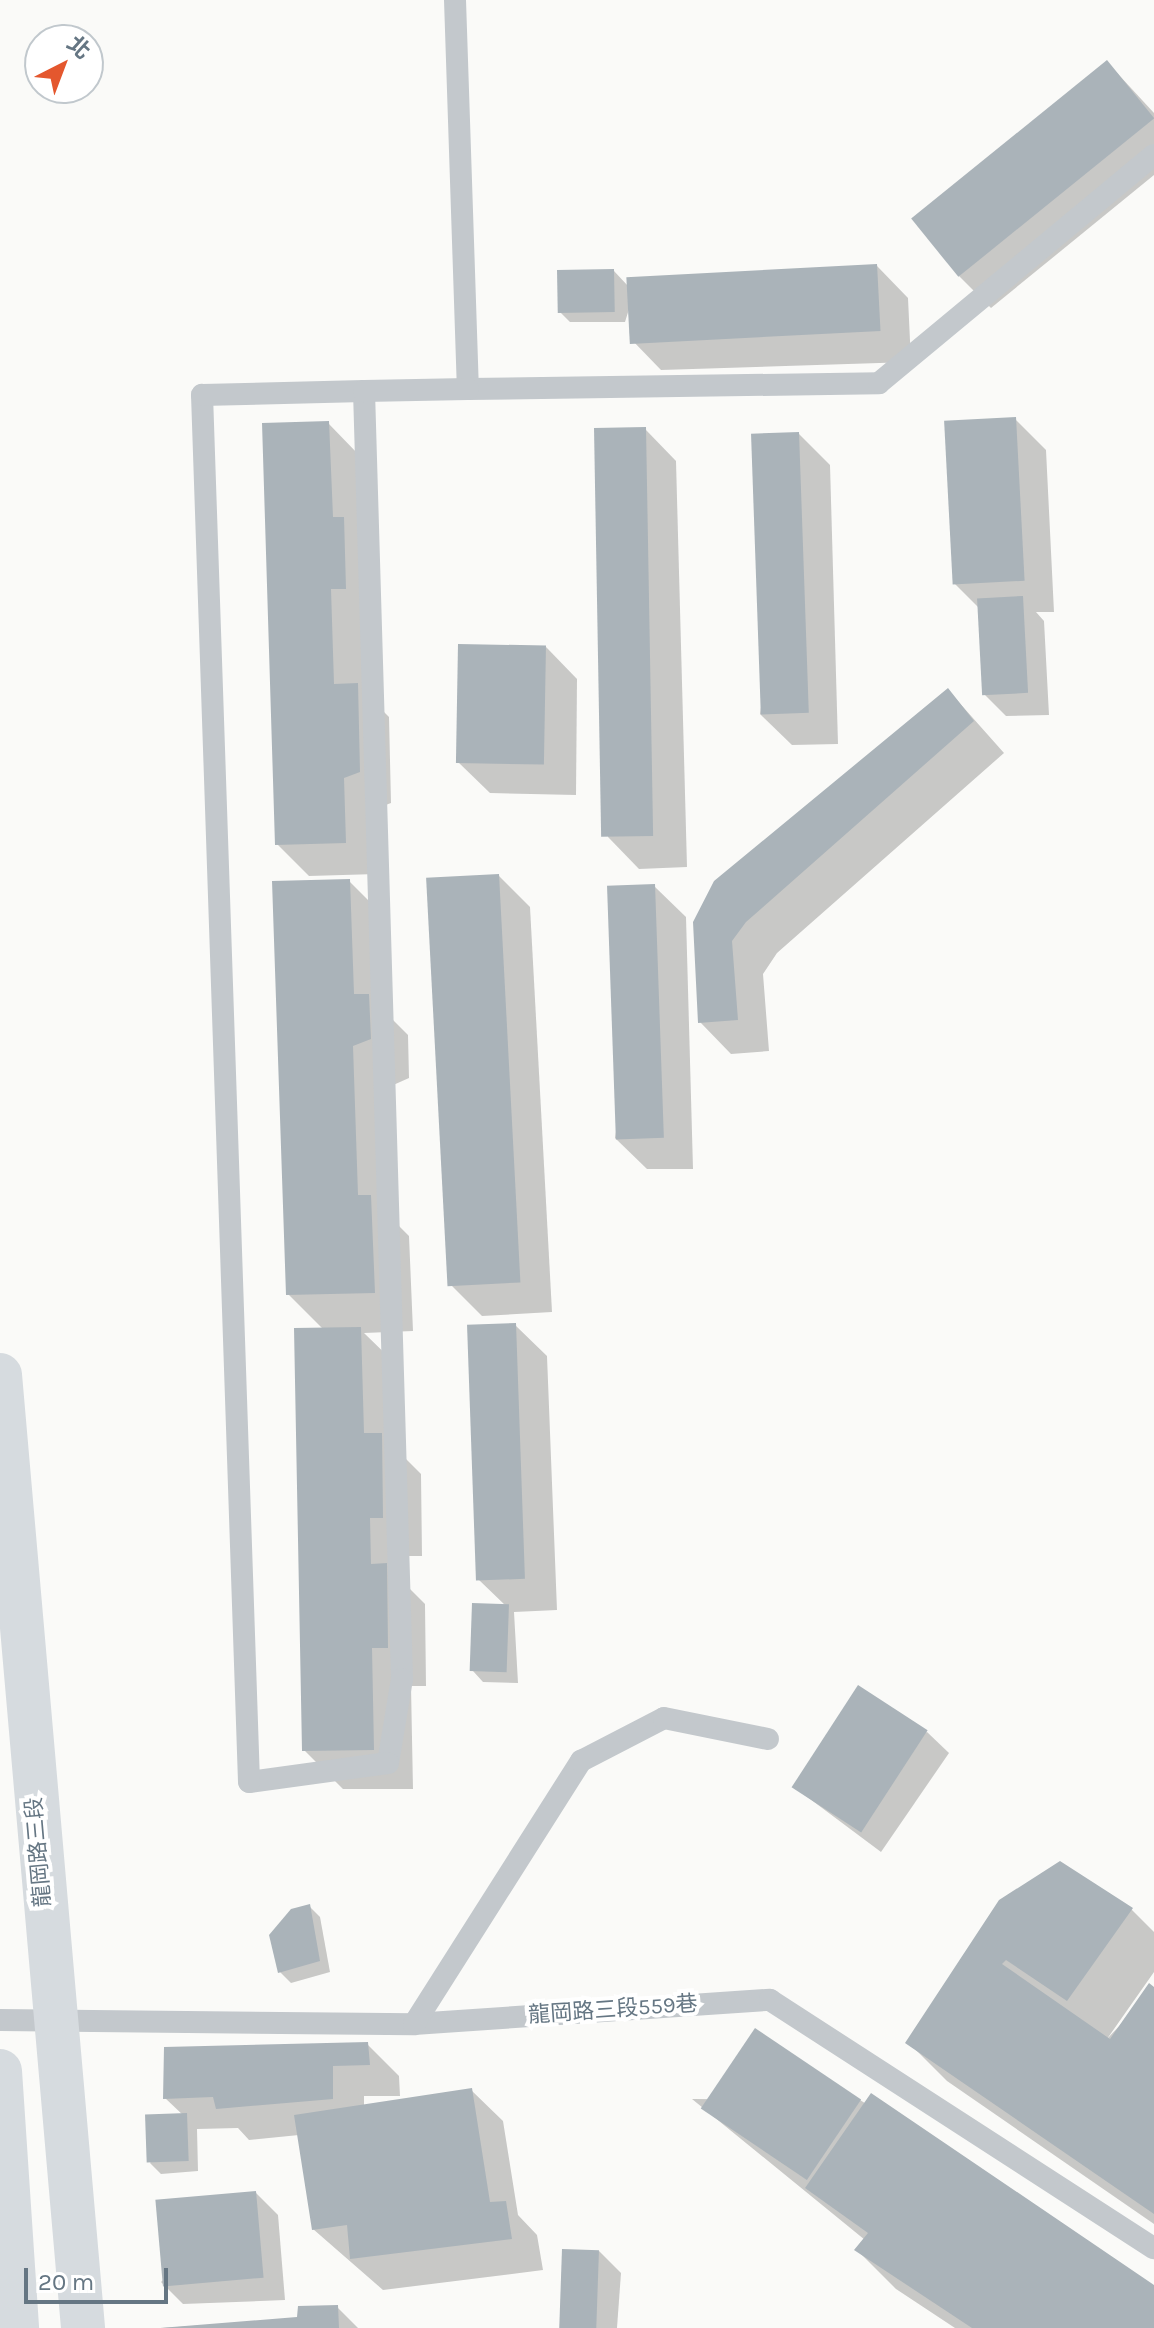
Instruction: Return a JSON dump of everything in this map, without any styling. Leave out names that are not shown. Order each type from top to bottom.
[{"type":"main road","name":"龍岡路三段","points":[[0,1375],[52,2017],[83,2328]]},
{"type":"main road","points":[[0,2071],[17,2328]]},
{"type":"lane","points":[[455,0],[468,389]]},
{"type":"lane","points":[[364,391],[402,1679],[388,1763],[249,1782],[202,395],[364,391],[468,389],[879,383],[1154,155]]},
{"type":"lane","points":[[414,2024],[581,1761],[664,1718],[768,1739]]},
{"type":"lane","name":"龍岡路三段559巷","points":[[0,2020],[52,2017],[414,2024],[770,2000],[1154,2248]]},
{"type":"building","points":[[1107,60],[1154,118],[958,277],[911,219]]},
{"type":"building","points":[[877,264],[881,331],[630,344],[626,277]]},
{"type":"building","points":[[614,269],[615,312],[558,313],[557,270]]},
{"type":"building","points":[[1016,417],[1025,581],[953,585],[944,421]]},
{"type":"building","points":[[329,421],[333,517],[344,517],[346,589],[331,589],[334,684],[358,683],[360,772],[344,778],[346,843],[275,845],[262,423]]},
{"type":"building","points":[[646,427],[653,836],[601,837],[594,428]]},
{"type":"building","points":[[799,432],[809,713],[761,715],[751,434]]},
{"type":"building","points":[[1023,596],[1028,693],[982,695],[977,598]]},
{"type":"building","points":[[458,644],[546,646],[544,765],[456,763]]},
{"type":"building","points":[[948,688],[974,721],[746,922],[732,941],[738,1020],[698,1023],[693,922],[714,881]]},
{"type":"building","points":[[499,874],[520,1282],[448,1286],[426,878]]},
{"type":"building","points":[[350,879],[354,994],[369,994],[371,1039],[353,1046],[358,1195],[371,1195],[375,1293],[286,1295],[272,881]]},
{"type":"building","points":[[655,884],[664,1138],[616,1140],[607,886]]},
{"type":"building","points":[[516,1323],[525,1579],[476,1581],[467,1325]]},
{"type":"building","points":[[361,1327],[364,1433],[382,1433],[383,1518],[370,1518],[371,1564],[387,1563],[388,1648],[372,1648],[374,1750],[302,1751],[294,1328]]},
{"type":"building","points":[[472,1603],[509,1604],[507,1672],[470,1671]]},
{"type":"building","points":[[858,1685],[928,1730],[861,1833],[792,1787]]},
{"type":"building","points":[[1060,1861],[1133,1908],[1067,2001],[1006,1960],[1002,1964],[1110,2039],[1149,1983],[1154,1987],[1154,2214],[905,2043],[999,1900]]},
{"type":"building","points":[[310,1904],[320,1961],[278,1973],[269,1935],[291,1909]]},
{"type":"building","points":[[755,2028],[861,2100],[807,2180],[701,2108]]},
{"type":"building","points":[[368,2042],[370,2065],[333,2066],[333,2099],[216,2109],[213,2097],[163,2099],[164,2047]]},
{"type":"building","points":[[472,2088],[490,2202],[506,2201],[512,2239],[350,2259],[347,2225],[312,2230],[294,2115]]},
{"type":"building","points":[[871,2093],[1154,2285],[1154,2328],[972,2328],[854,2250],[868,2233],[805,2188]]},
{"type":"building","points":[[187,2113],[189,2161],[147,2162],[145,2114]]},
{"type":"building","points":[[256,2191],[264,2278],[163,2286],[155,2200]]},
{"type":"building","points":[[562,2249],[599,2250],[596,2328],[559,2328]]},
{"type":"building","points":[[338,2305],[339,2328],[160,2328],[297,2317],[298,2306]]}]
